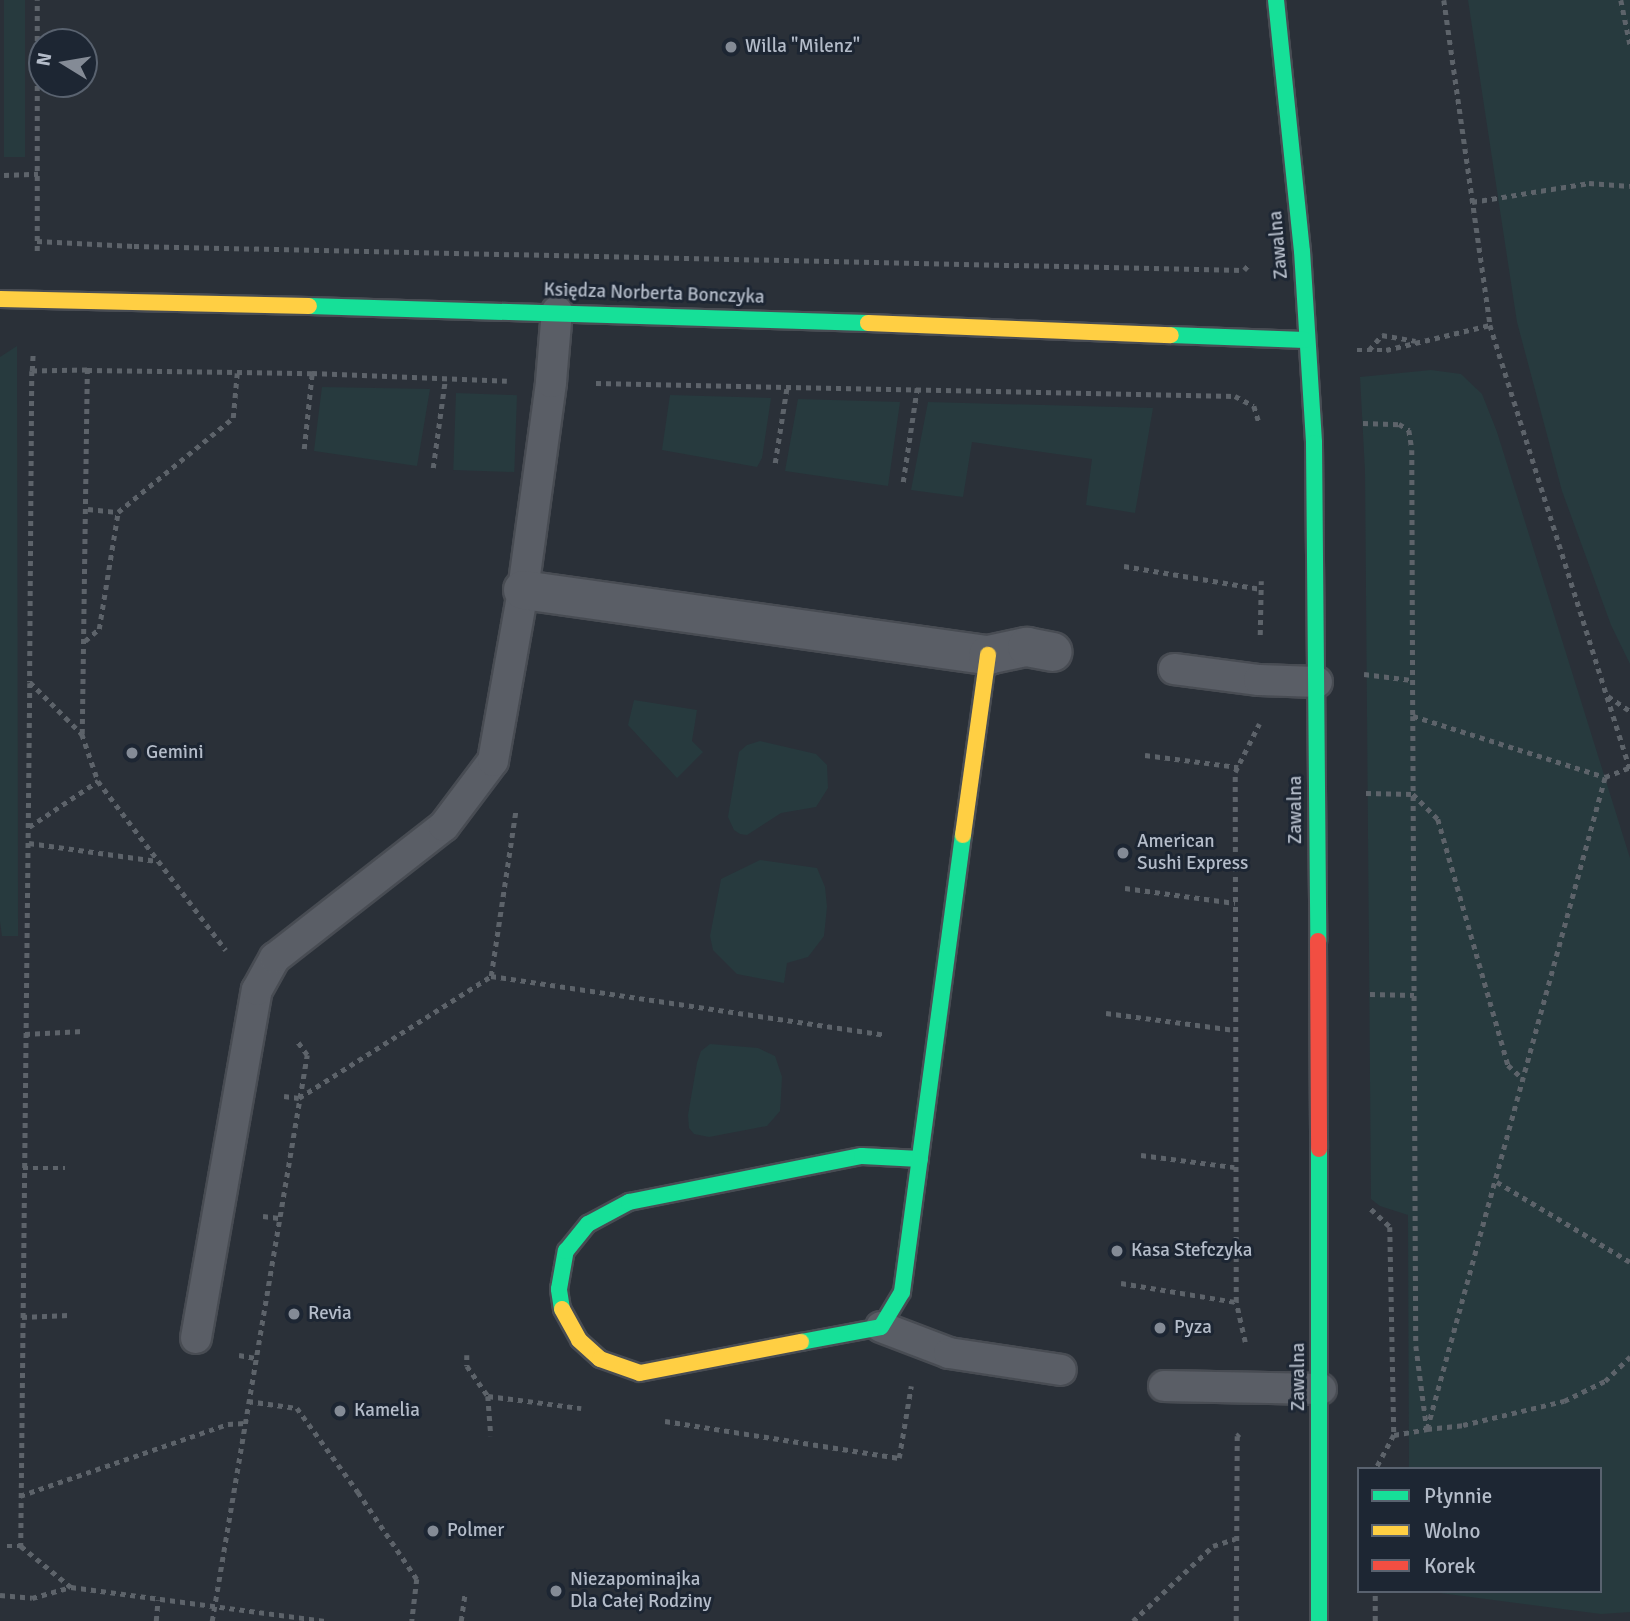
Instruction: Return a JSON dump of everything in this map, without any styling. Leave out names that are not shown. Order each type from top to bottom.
[{"type":"street","name":"Zawalna","points":[[1276,0],[1302,251],[1305,340],[1314,443],[1321,1389],[1319,1621]]},
{"type":"street","name":"Księdza Norberta Bonczyka","points":[[0,299],[557,311],[1305,340]]},
{"type":"street","points":[[523,590],[988,655],[1027,647],[1053,652]]},
{"type":"street","points":[[920,1159],[862,1156],[629,1202],[587,1224],[566,1251],[559,1289],[564,1312],[579,1340],[600,1359],[640,1373],[881,1327],[902,1292],[920,1159],[935,1042],[988,655]]},
{"type":"lane","points":[[196,1338],[257,990],[275,958],[444,826],[492,761],[523,590],[551,382],[557,311]]},
{"type":"lane","points":[[1174,670],[1259,680],[1317,682]]},
{"type":"lane","points":[[881,1327],[949,1353],[1061,1370]]},
{"type":"lane","points":[[1164,1386],[1321,1389]]},
{"type":"path","points":[[37,0],[37,261]]},
{"type":"path","points":[[1413,716],[1605,777],[1630,769],[1490,325],[1444,0]]},
{"type":"path","points":[[1621,0],[1630,44]]},
{"type":"path","points":[[4,175],[38,174]]},
{"type":"path","points":[[1472,202],[1589,183],[1630,186]]},
{"type":"path","points":[[37,241],[148,247],[1244,270],[1252,261]]},
{"type":"path","points":[[1305,340],[1351,351],[1386,350],[1490,325]]},
{"type":"path","points":[[1369,350],[1382,335],[1420,341]]},
{"type":"path","points":[[30,682],[82,734],[88,509],[87,370]]},
{"type":"path","points":[[22,1546],[20,1496],[30,843],[32,371],[312,373],[518,381]]},
{"type":"path","points":[[85,641],[99,629],[118,512],[233,418],[237,373]]},
{"type":"path","points":[[304,449],[312,373]]},
{"type":"path","points":[[433,468],[445,380]]},
{"type":"path","points":[[590,383],[1235,396],[1254,406]]},
{"type":"path","points":[[775,463],[787,386]]},
{"type":"path","points":[[903,482],[917,388]]},
{"type":"path","points":[[1355,423],[1399,425],[1409,430],[1412,450],[1416,1346],[1427,1429]]},
{"type":"path","points":[[88,509],[118,512]]},
{"type":"path","points":[[1124,566],[1261,589]]},
{"type":"path","points":[[1359,674],[1412,680]]},
{"type":"path","points":[[1607,696],[1630,711]]},
{"type":"path","points":[[1236,1621],[1237,1436],[1254,1422],[1254,1389],[1236,1302],[1235,772],[1259,727],[1259,718]]},
{"type":"path","points":[[1145,755],[1238,767]]},
{"type":"path","points":[[1427,1429],[1497,1182],[1605,777]]},
{"type":"path","points":[[29,828],[98,781]]},
{"type":"path","points":[[1359,793],[1413,794],[1438,819],[1508,1065],[1524,1079]]},
{"type":"path","points":[[491,976],[518,800]]},
{"type":"path","points":[[30,843],[159,861]]},
{"type":"path","points":[[1125,888],[1235,903]]},
{"type":"path","points":[[299,1098],[491,976],[935,1042]]},
{"type":"path","points":[[1360,994],[1414,995]]},
{"type":"path","points":[[1106,1013],[1235,1030]]},
{"type":"path","points":[[25,1034],[83,1031]]},
{"type":"path","points":[[1141,1155],[1234,1167]]},
{"type":"path","points":[[23,1167],[65,1168]]},
{"type":"path","points":[[1497,1182],[1630,1262]]},
{"type":"path","points":[[1363,1202],[1390,1227],[1394,1435],[1377,1467]]},
{"type":"path","points":[[1121,1283],[1236,1302]]},
{"type":"path","points":[[22,1317],[69,1315]]},
{"type":"path","points":[[664,1421],[899,1458],[918,1341]]},
{"type":"path","points":[[467,1355],[467,1366],[488,1396],[491,1436]]},
{"type":"path","points":[[1394,1435],[1463,1425],[1564,1401],[1605,1381],[1630,1357]]},
{"type":"path","points":[[488,1396],[595,1410]]},
{"type":"path","points":[[248,1401],[297,1408],[417,1579],[412,1621]]},
{"type":"path","points":[[20,1496],[228,1424],[245,1423],[212,1621]]},
{"type":"path","points":[[1133,1621],[1213,1546],[1235,1539]]},
{"type":"path","points":[[7,1546],[22,1546],[71,1587]]},
{"type":"path","points":[[0,1595],[32,1598],[71,1587],[325,1621]]},
{"type":"path","points":[[461,1621],[465,1593]]},
{"type":"path","points":[[1376,1593],[1376,1621]]},
{"type":"path","points":[[156,1621],[158,1600]]},
{"type":"path","points":[[1141,1616],[1146,1621]]},
{"type":"green space","points":[[4,0],[25,0],[25,157],[4,157]]},
{"type":"green space","points":[[1468,0],[1630,0],[1630,664],[1611,625],[1562,491],[1517,322]]},
{"type":"green space","points":[[17,346],[18,936],[2,936],[0,357]]},
{"type":"green space","points":[[1431,370],[1461,374],[1482,394],[1497,432],[1630,858],[1630,1612],[1601,1614],[1440,1593],[1602,1593],[1602,1467],[1409,1467],[1408,1215],[1380,1206],[1371,1199],[1365,471],[1360,377]]},
{"type":"green space","points":[[322,387],[430,389],[417,466],[314,451]]},
{"type":"green space","points":[[456,393],[517,395],[514,472],[453,470]]},
{"type":"green space","points":[[670,395],[771,398],[762,458],[757,467],[662,450]]},
{"type":"green space","points":[[798,399],[900,402],[888,486],[785,471]]},
{"type":"green space","points":[[928,402],[1153,408],[1135,513],[1086,505],[1092,459],[972,442],[963,497],[911,490]]},
{"type":"green space","points":[[634,700],[697,710],[692,741],[703,752],[677,778],[628,725]]},
{"type":"green space","points":[[760,741],[816,754],[827,765],[828,788],[816,807],[781,813],[747,835],[740,834],[734,830],[728,817],[739,752],[747,745]]},
{"type":"green space","points":[[760,860],[817,868],[825,887],[827,907],[824,936],[808,957],[787,963],[784,983],[737,974],[713,950],[710,936],[721,879]]},
{"type":"green space","points":[[710,1044],[758,1048],[775,1056],[782,1077],[780,1111],[767,1126],[709,1137],[694,1134],[689,1128],[688,1115],[697,1063],[701,1051]]},
{"type":"traffic: fast","points":[[1276,0],[1302,251],[1314,443],[1318,941]]},
{"type":"traffic: fast","points":[[309,306],[868,323]]},
{"type":"traffic: fast","points":[[1171,335],[1305,340]]},
{"type":"traffic: fast","points":[[801,1342],[881,1327],[902,1292],[963,835]]},
{"type":"traffic: fast","points":[[1319,1149],[1319,1621]]},
{"type":"traffic: fast","points":[[562,1309],[559,1289],[566,1251],[588,1224],[629,1202],[862,1156],[920,1159]]},
{"type":"traffic: slow","points":[[0,299],[309,306]]},
{"type":"traffic: slow","points":[[868,323],[1171,335]]},
{"type":"traffic: slow","points":[[963,835],[988,655]]},
{"type":"traffic: slow","points":[[562,1309],[579,1340],[600,1359],[640,1373],[801,1342]]},
{"type":"traffic: jam","points":[[1318,941],[1319,1149]]},
{"type":"place","name":"Willa \"Milenz\"","points":[[731,47]]},
{"type":"place","name":"Gemini","points":[[132,753]]},
{"type":"place","name":"American Sushi Express","points":[[1123,853]]},
{"type":"place","name":"Kasa Stefczyka","points":[[1117,1251]]},
{"type":"place","name":"Revia","points":[[294,1314]]},
{"type":"place","name":"Pyza","points":[[1160,1328]]},
{"type":"place","name":"Kamelia","points":[[340,1411]]},
{"type":"place","name":"Polmer","points":[[433,1531]]},
{"type":"place","name":"Niezapominajka Dla Całej Rodziny","points":[[556,1591]]}]
